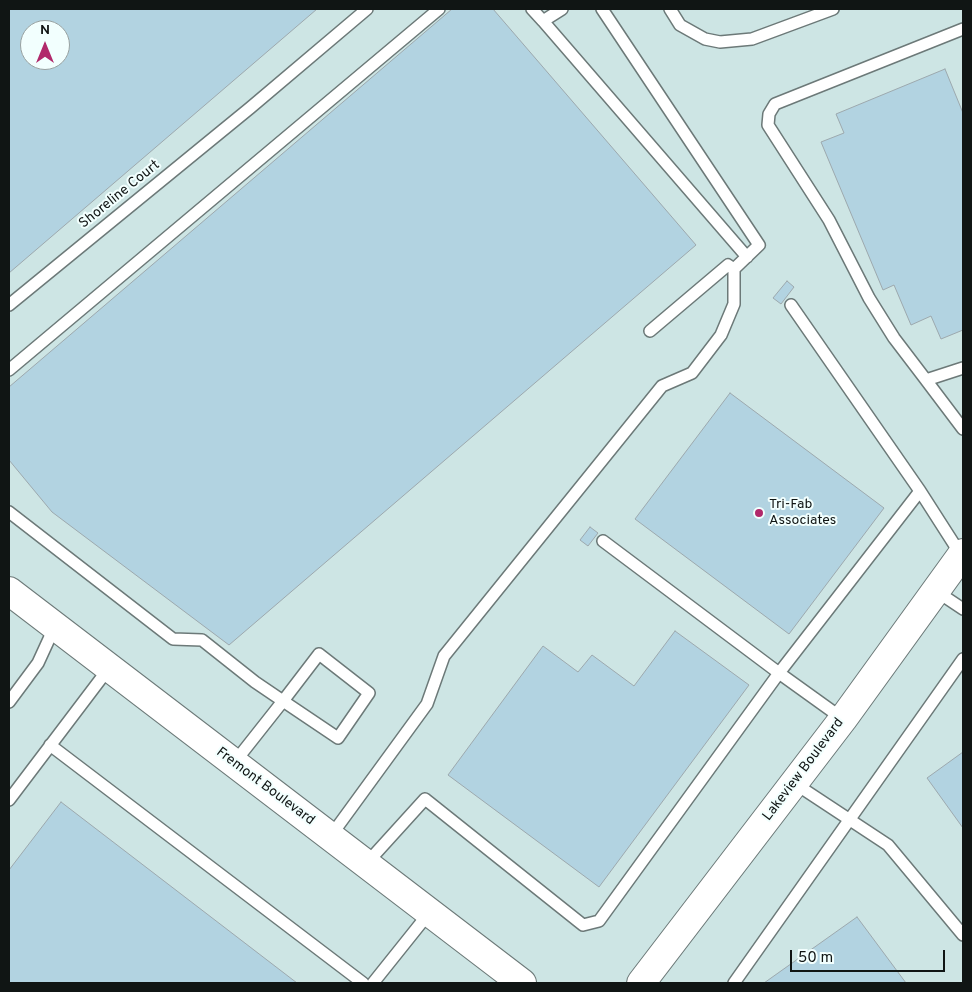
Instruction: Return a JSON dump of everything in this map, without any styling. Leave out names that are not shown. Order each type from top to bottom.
[{"type":"main road","name":"Lakeview Boulevard","points":[[641,983],[843,719],[962,555]]},
{"type":"main road","name":"Fremont Boulevard","points":[[9,591],[522,983]]},
{"type":"lane","name":"Shoreline Court","points":[[9,305],[250,108],[367,9]]},
{"type":"lane","points":[[9,370],[440,9]]},
{"type":"lane","points":[[532,9],[747,257]]},
{"type":"lane","points":[[543,21],[562,9]]},
{"type":"lane","points":[[330,837],[427,704],[444,656],[662,386],[692,372],[721,335],[734,304],[734,269],[759,245],[602,9]]},
{"type":"lane","points":[[670,9],[680,24],[705,39],[720,42],[752,39],[833,9]]},
{"type":"lane","points":[[963,29],[775,104],[769,114],[768,125],[829,220],[869,298],[894,338],[963,429]]},
{"type":"lane","points":[[650,331],[728,265],[734,269]]},
{"type":"lane","points":[[791,305],[962,555]]},
{"type":"lane","points":[[926,380],[963,368]]},
{"type":"lane","points":[[366,864],[425,799],[583,925],[599,921],[779,673],[920,491]]},
{"type":"lane","points":[[9,512],[174,639],[202,640],[255,682],[283,701],[338,738],[369,693],[319,654],[283,701],[234,763]]},
{"type":"lane","points":[[603,541],[843,719]]},
{"type":"lane","points":[[936,591],[963,609]]},
{"type":"lane","points":[[9,702],[38,663],[55,626]]},
{"type":"lane","points":[[734,983],[963,659]]},
{"type":"lane","points":[[9,800],[109,668]]},
{"type":"lane","points":[[50,745],[363,983]]},
{"type":"lane","points":[[794,783],[888,845],[963,935]]},
{"type":"lane","points":[[373,983],[430,912]]},
{"type":"shaded area","points":[[9,9],[963,9],[963,983],[9,983]]},
{"type":"building","points":[[9,9],[317,9],[9,273]]},
{"type":"building","points":[[452,9],[493,9],[696,245],[229,645],[52,512],[9,460],[9,387]]},
{"type":"building","points":[[945,69],[963,113],[963,330],[941,339],[931,316],[911,325],[894,285],[883,290],[821,142],[844,133],[836,114]]},
{"type":"building","points":[[787,281],[794,287],[781,304],[773,298]]},
{"type":"building","name":"Tri-Fab Associates","points":[[730,393],[884,508],[789,634],[635,519]]},
{"type":"building","points":[[590,527],[598,533],[588,546],[580,540]]},
{"type":"building","points":[[675,631],[749,685],[599,887],[448,775],[543,646],[578,672],[592,655],[634,686]]},
{"type":"building","points":[[963,752],[963,828],[927,778]]},
{"type":"building","points":[[61,802],[297,983],[9,983],[9,870]]},
{"type":"building","points":[[857,917],[906,983],[764,983]]},
{"type":"place","name":"Tri-Fab Associates","points":[[759,513]]}]
